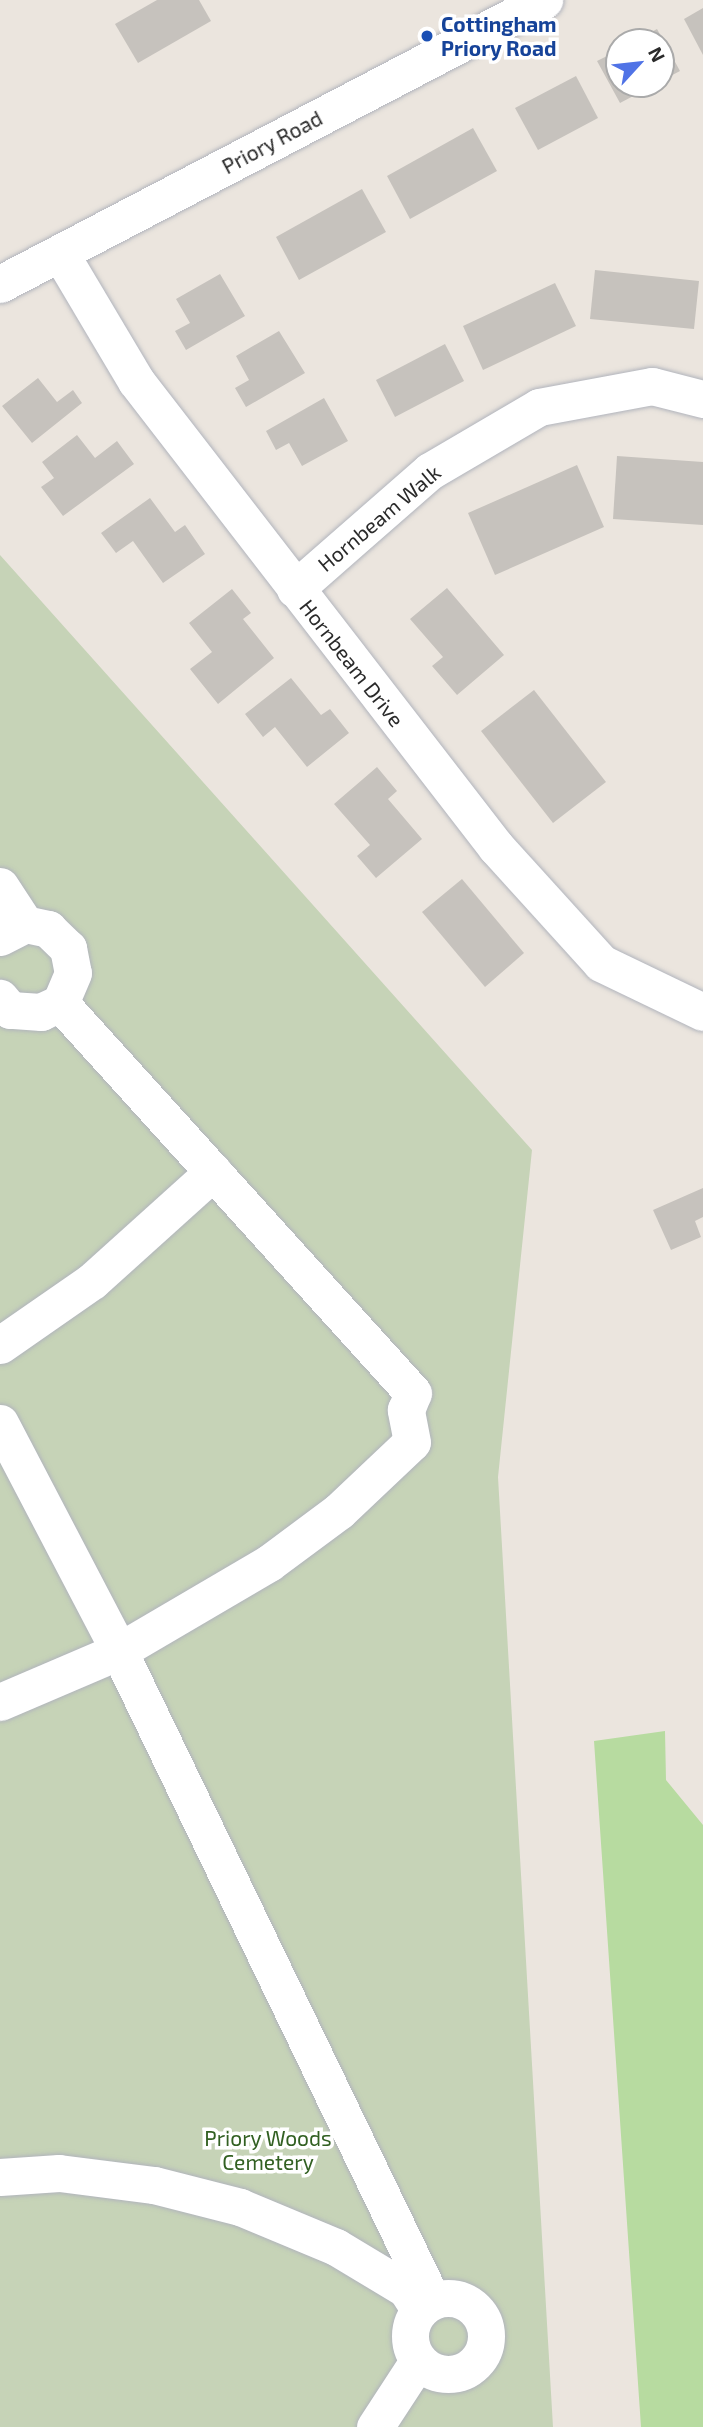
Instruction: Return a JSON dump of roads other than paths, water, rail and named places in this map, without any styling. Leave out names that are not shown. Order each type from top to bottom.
[{"type":"street","name":"Priory Road","points":[[0,284],[544,0]]},
{"type":"street","name":"Hornbeam Drive","points":[[60,253],[136,381],[496,847],[601,964],[703,1012]]},
{"type":"street","name":"Hornbeam Walk","points":[[295,589],[429,471],[539,407],[652,386],[703,399]]},
{"type":"street","points":[[0,886],[12,931],[48,929],[68,948],[73,973],[60,1003],[41,1012],[3,1008]]},
{"type":"street","points":[[0,1702],[119,1651],[269,1563],[339,1511],[412,1442],[406,1410],[413,1392],[60,1003]]},
{"type":"street","points":[[0,1345],[92,1281],[213,1172]]},
{"type":"street","points":[[0,1423],[119,1651],[425,2305]]},
{"type":"street","points":[[0,2177],[59,2173],[154,2185],[240,2207],[336,2247],[406,2289],[425,2305]]},
{"type":"street","points":[[456,2298],[477,2310],[486,2332],[484,2344],[462,2372],[438,2374],[418,2361],[409,2339],[425,2305],[456,2298]]},
{"type":"street","points":[[375,2427],[418,2361]]},
{"type":"place","name":"Cottingham Priory Road","points":[[427,36]]},
{"type":"park label","name":"Priory Woods Cemetery","points":[[268,2150]]}]
